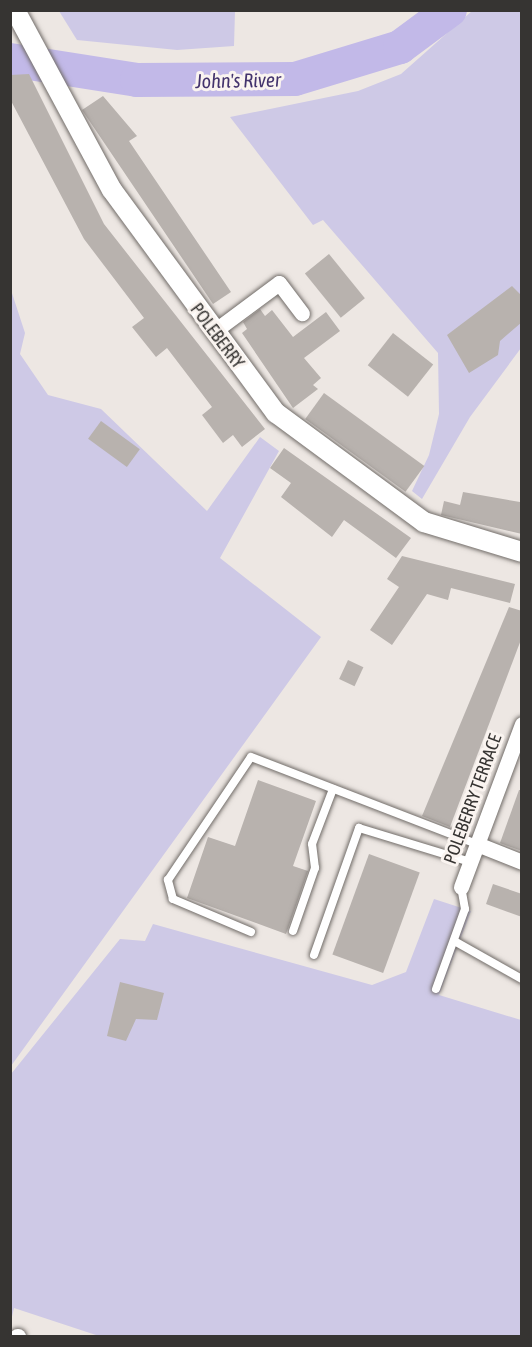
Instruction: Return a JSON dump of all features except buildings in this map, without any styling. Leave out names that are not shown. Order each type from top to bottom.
[{"type":"street","name":"POLEBERRY","points":[[19,18],[59,95],[130,218],[213,332],[282,419],[385,496],[444,532],[522,552]]},
{"type":"street","points":[[213,332],[279,283],[302,313]]},
{"type":"street","name":"POLEBERRY TERRACE","points":[[461,887],[521,727]]},
{"type":"street","points":[[477,844],[522,862]]},
{"type":"lane","points":[[251,932],[173,899],[168,880],[251,757],[477,844]]},
{"type":"lane","points":[[293,931],[315,868],[312,844],[333,789]]},
{"type":"lane","points":[[314,955],[359,828],[470,862]]},
{"type":"lane","points":[[436,989],[456,942],[465,909],[461,887]]},
{"type":"lane","points":[[456,942],[522,980]]},
{"type":"shaded area","points":[[59,11],[235,11],[234,46],[177,50],[77,40]]},
{"type":"shaded area","points":[[472,11],[521,11],[521,348],[470,417],[422,499],[412,491],[429,455],[439,414],[438,353],[323,220],[313,225],[230,117],[358,91],[401,74]]},
{"type":"shaded area","points":[[10,287],[25,333],[20,354],[48,395],[101,409],[207,511],[260,437],[279,451],[220,558],[321,637],[11,1066]]},
{"type":"shaded area","points":[[434,899],[471,911],[439,995],[521,1020],[521,1336],[99,1336],[14,1308],[11,1321],[11,1074],[120,939],[145,941],[153,924],[372,985],[406,972]]},
{"type":"waterway","name":"John's River","points":[[10,60],[137,80],[295,79],[400,47],[450,10]]}]
